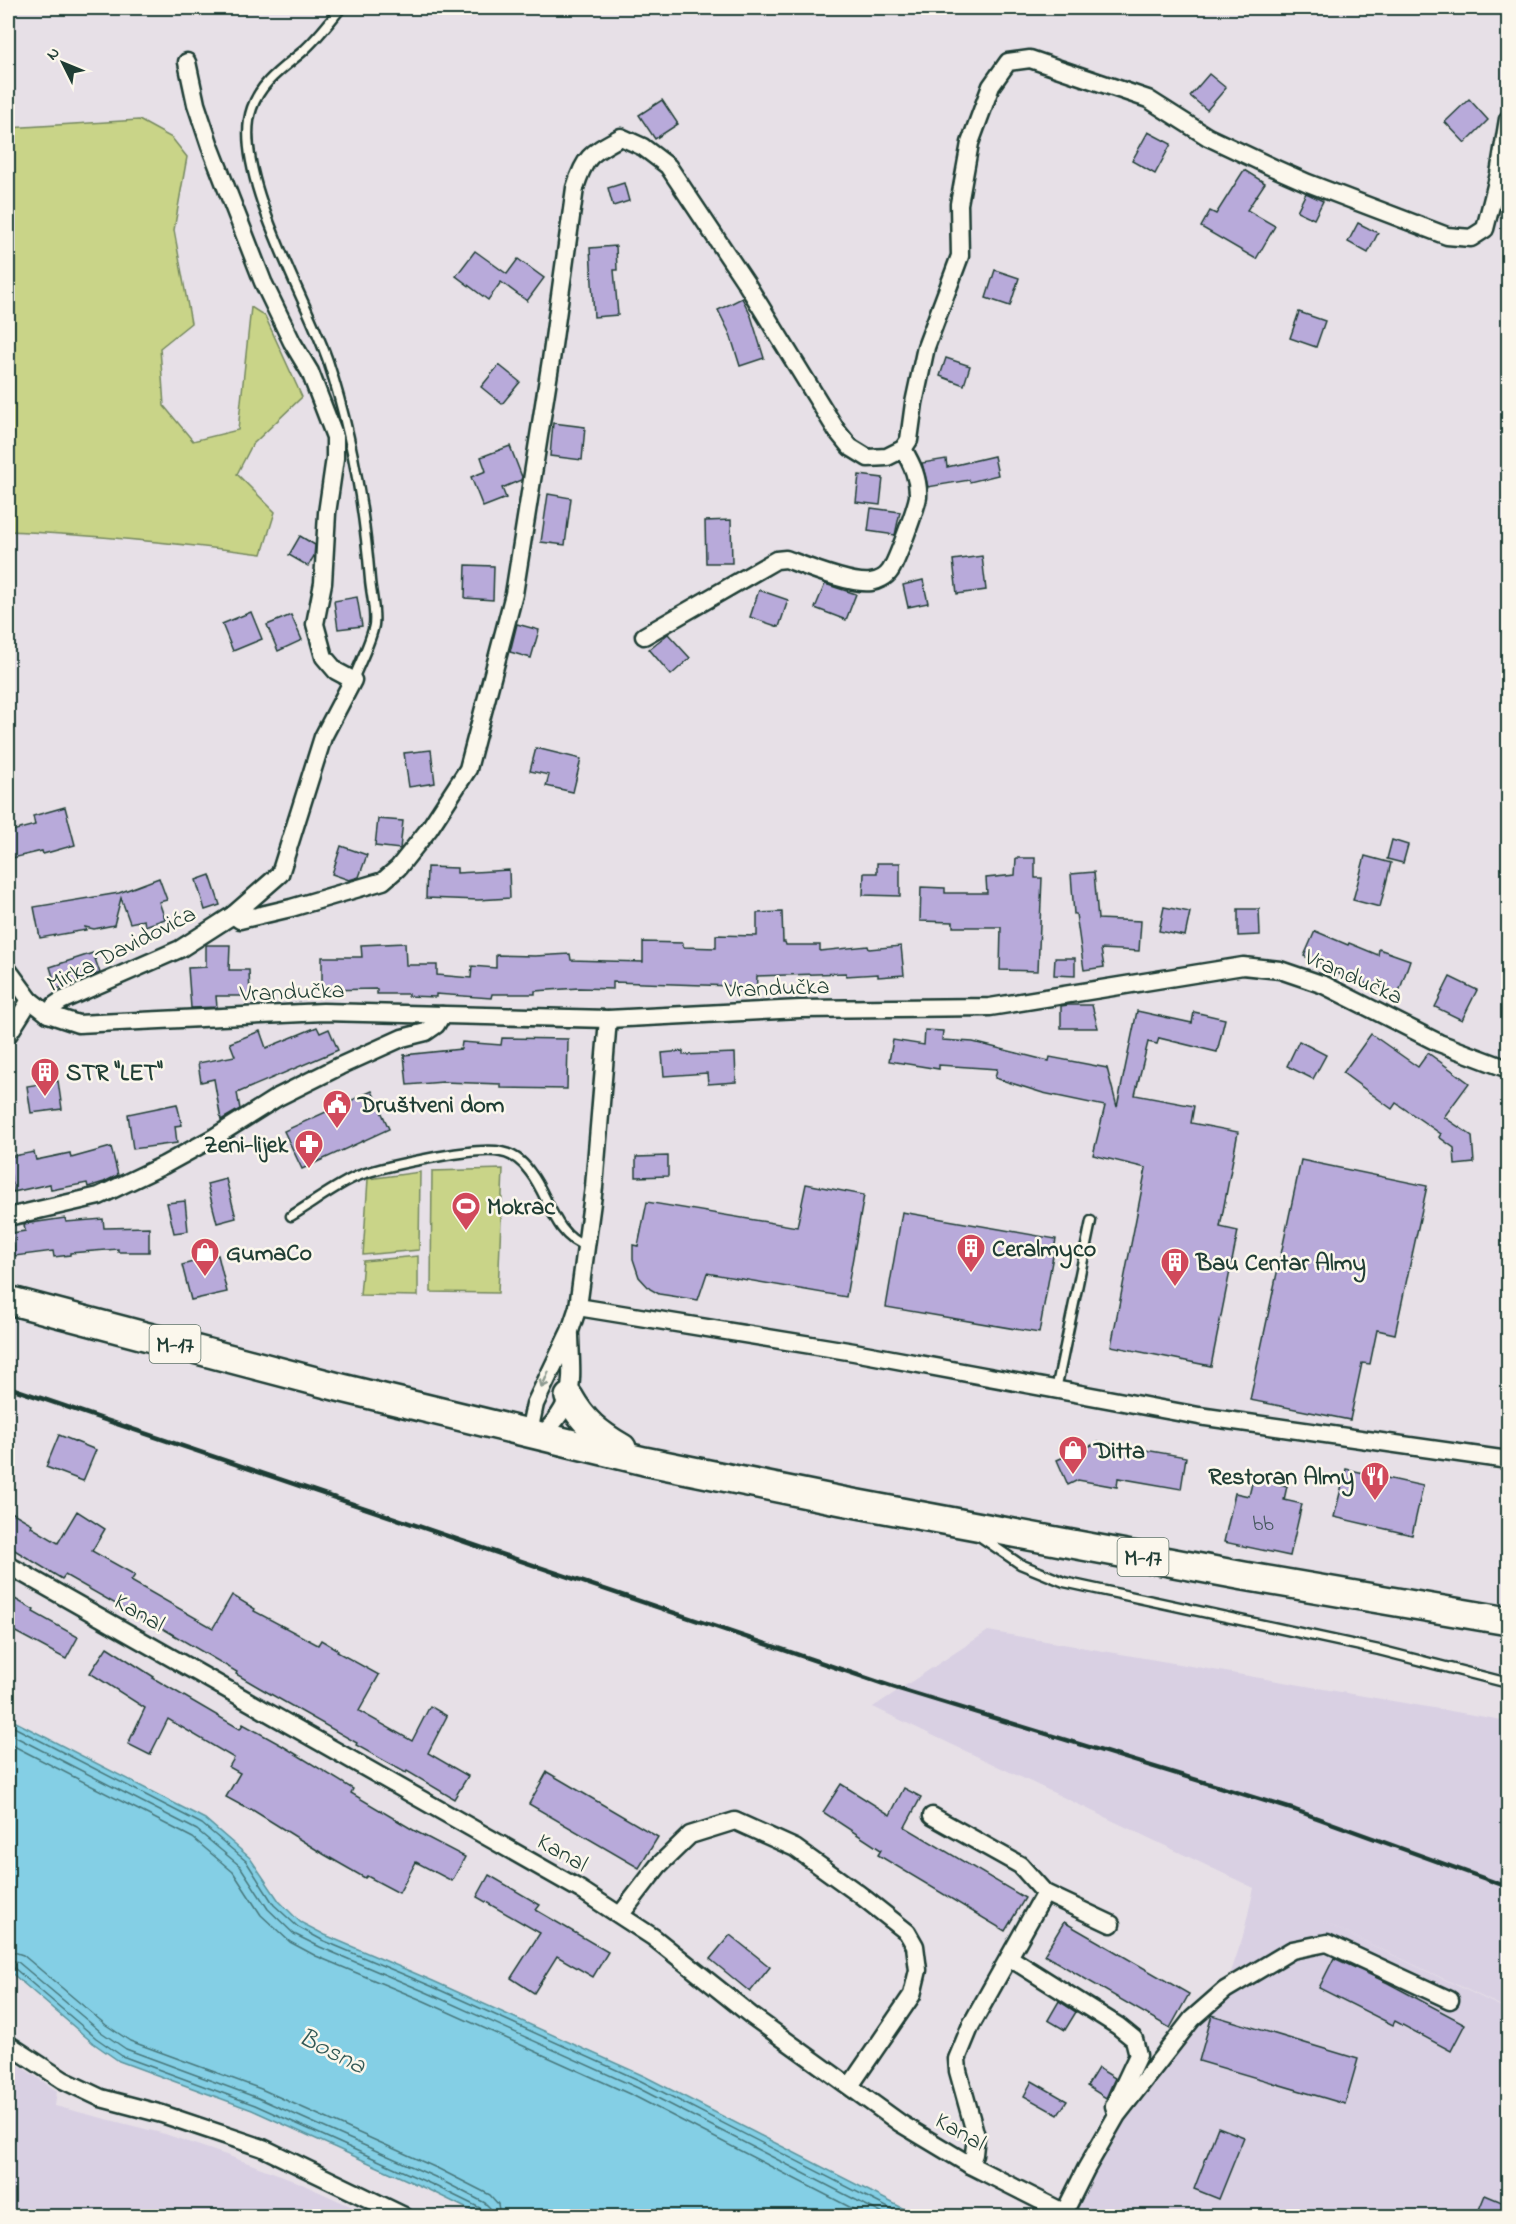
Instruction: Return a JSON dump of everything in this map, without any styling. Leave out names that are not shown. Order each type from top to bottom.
[{"type":"main road","name":"M-17","points":[[8,1300],[342,1388],[644,1461],[1244,1576],[1509,1621]]},
{"type":"main road","points":[[569,1397],[580,1415],[592,1428],[644,1461]]},
{"type":"street","points":[[233,915],[240,920],[383,881],[398,868],[429,829],[468,769],[514,594],[551,360],[575,188],[582,166],[593,153],[621,136],[643,147],[668,166],[746,283],[837,431],[850,447],[868,458],[887,458],[903,450],[909,440],[926,347],[960,256],[958,204],[970,143],[991,86],[1008,63],[1030,59],[1148,99],[1208,137],[1274,168],[1447,236],[1471,238],[1485,229],[1499,174],[1509,119]]},
{"type":"street","points":[[187,62],[196,104],[210,146],[259,272],[292,342],[310,372],[335,436],[335,458],[327,513],[322,583],[315,624],[324,657],[336,671],[352,680]]},
{"type":"street","points":[[644,636],[776,560],[786,559],[851,580],[872,582],[889,573],[896,561],[918,498],[914,466],[903,450]]},
{"type":"street","name":"Mirka Davidovića","points":[[48,1014],[54,1005],[180,949],[233,915],[280,874],[323,737],[352,680]]},
{"type":"street","name":"Vrandučka","points":[[8,970],[30,1000],[48,1014],[78,1024],[323,1012],[608,1019],[800,1009],[990,1007],[1243,966],[1280,970],[1324,984],[1439,1042],[1509,1069]]},
{"type":"street","points":[[8,1035],[30,1000]]},
{"type":"street","points":[[8,1217],[99,1196],[164,1165],[213,1138],[278,1097],[402,1038],[426,1032],[436,1025],[442,1015]]},
{"type":"street","points":[[570,1331],[569,1397],[565,1409],[556,1422],[536,1434],[535,1404],[570,1331],[578,1307],[594,1187],[608,1019]]},
{"type":"street","points":[[578,1307],[854,1352],[1199,1416],[1509,1460]]},
{"type":"street","name":"Kanal","points":[[8,1565],[621,1914],[752,2016],[900,2123],[970,2165],[1068,2215]]},
{"type":"street","points":[[932,1816],[1020,1865],[1044,1893],[1112,1924]]},
{"type":"street","points":[[621,1914],[658,1866],[690,1835],[735,1821],[795,1848],[859,1894],[907,1932],[915,1946],[918,1970],[912,1995],[850,2086]]},
{"type":"street","points":[[970,2165],[976,2136],[958,2071],[957,2058],[971,2025],[1044,1893]]},
{"type":"street","points":[[1068,2215],[1086,2169],[1117,2115],[1192,2019],[1225,1990],[1292,1950],[1327,1943],[1450,2000]]},
{"type":"street","points":[[1010,1958],[1134,2038],[1137,2055],[1114,2106],[1117,2115]]},
{"type":"street","points":[[8,2044],[63,2080],[102,2098],[162,2114],[264,2148],[404,2217]]},
{"type":"lane","points":[[341,8],[303,51],[267,81],[251,109],[248,150],[259,196],[327,360],[351,444],[368,548],[374,624],[352,680]]},
{"type":"lane","points":[[291,1216],[352,1178],[378,1168],[468,1153],[500,1151],[521,1161],[531,1173],[562,1230],[574,1242],[586,1246]]},
{"type":"lane","points":[[1056,1390],[1091,1221]]},
{"type":"lane","points":[[958,1522],[1020,1564],[1064,1582],[1379,1650],[1509,1683]]},
{"type":"shaded area","points":[[988,1631],[1508,1721],[1508,2009],[1317,1919],[1508,2010],[1508,2216],[1072,2216],[1064,2213],[1117,2115],[1225,1990],[1243,1936],[1254,1888],[873,1707]]},
{"type":"shaded area","points":[[8,2058],[57,2091],[55,2106],[165,2134],[229,2156],[291,2179],[372,2216],[8,2216]]},
{"type":"green space","points":[[139,120],[172,138],[187,157],[174,230],[191,323],[160,348],[164,406],[193,441],[238,430],[251,307],[265,316],[302,397],[252,445],[237,474],[275,512],[262,554],[135,540],[8,531],[8,128]]},
{"type":"green space","name":"Mokrac","points":[[503,1169],[498,1293],[431,1292],[432,1171]]},
{"type":"green space","name":"Mokrac","points":[[420,1172],[419,1250],[363,1255],[368,1179]]},
{"type":"green space","points":[[418,1256],[418,1296],[360,1295],[363,1261]]},
{"type":"water","name":"Bosna","points":[[8,1718],[205,1819],[250,1858],[279,1901],[300,1922],[644,2076],[918,2216],[482,2216],[252,2110],[119,2061],[93,2043],[8,1970]]},
{"type":"building","points":[[1209,74],[1226,88],[1207,110],[1190,96]]},
{"type":"building","points":[[1469,99],[1488,120],[1465,143],[1445,122]]},
{"type":"building","points":[[662,100],[678,124],[655,139],[639,115]]},
{"type":"building","points":[[1148,132],[1171,144],[1155,174],[1132,161]]},
{"type":"building","points":[[1244,170],[1265,183],[1247,210],[1275,226],[1256,259],[1201,227],[1210,211],[1216,214]]},
{"type":"building","points":[[624,183],[629,201],[613,206],[608,188]]},
{"type":"building","points":[[1306,193],[1323,201],[1314,219],[1297,211]]},
{"type":"building","points":[[1358,223],[1378,233],[1368,253],[1348,242]]},
{"type":"building","points":[[616,246],[617,270],[614,270],[618,315],[594,317],[590,248]]},
{"type":"building","points":[[475,251],[507,274],[518,259],[544,278],[527,301],[501,282],[488,300],[456,276]]},
{"type":"building","points":[[995,270],[1019,278],[1010,306],[986,298]]},
{"type":"building","points":[[742,298],[751,316],[764,358],[740,366],[730,334],[718,310]]},
{"type":"building","points":[[1299,312],[1325,321],[1316,347],[1290,338]]},
{"type":"building","points":[[946,358],[970,366],[964,385],[940,376]]},
{"type":"building","points":[[499,365],[520,382],[502,404],[481,387]]},
{"type":"building","points":[[553,423],[585,427],[582,460],[550,456]]},
{"type":"building","points":[[510,446],[522,477],[521,480],[502,488],[506,498],[483,507],[471,477],[486,471],[481,457]]},
{"type":"building","points":[[994,456],[998,475],[970,482],[969,480],[928,487],[922,463],[946,459],[947,467]]},
{"type":"building","points":[[859,475],[883,478],[880,505],[856,502]]},
{"type":"building","points":[[548,494],[571,498],[565,545],[541,542]]},
{"type":"building","points":[[871,508],[900,512],[895,535],[868,531]]},
{"type":"building","points":[[731,520],[732,563],[706,563],[705,521]]},
{"type":"building","points":[[300,536],[315,545],[314,556],[308,566],[289,555]]},
{"type":"building","points":[[982,556],[986,590],[957,594],[953,560]]},
{"type":"building","points":[[466,565],[494,566],[493,600],[465,598]]},
{"type":"building","points":[[923,580],[928,603],[908,607],[903,585]]},
{"type":"building","points":[[825,584],[856,594],[846,620],[815,608]]},
{"type":"building","points":[[759,590],[788,600],[779,627],[750,617]]},
{"type":"building","points":[[357,597],[362,626],[338,629],[334,601]]},
{"type":"building","points":[[251,612],[262,639],[233,651],[222,624]]},
{"type":"building","points":[[291,615],[302,640],[278,651],[267,625]]},
{"type":"building","points":[[517,624],[539,630],[531,658],[510,652]]},
{"type":"building","points":[[668,634],[690,658],[671,675],[649,649]]},
{"type":"building","points":[[536,748],[581,759],[573,792],[546,786],[549,775],[530,771]]},
{"type":"building","points":[[431,750],[435,783],[409,787],[404,753]]},
{"type":"building","points":[[65,807],[75,845],[43,854],[42,851],[8,859],[8,832],[35,825],[33,816]]},
{"type":"building","points":[[378,819],[403,821],[400,849],[375,846]]},
{"type":"building","points":[[1392,840],[1408,845],[1403,863],[1387,859]]},
{"type":"building","points":[[341,846],[367,855],[359,877],[349,880],[332,874]]},
{"type":"building","points":[[1365,856],[1391,863],[1380,907],[1353,900]]},
{"type":"building","points":[[1016,858],[1035,858],[1035,878],[1042,878],[1038,971],[1000,970],[1001,927],[953,927],[953,922],[920,921],[921,887],[945,888],[945,893],[987,893],[986,878],[1015,875]]},
{"type":"building","points":[[877,863],[900,863],[900,896],[863,895],[864,873],[877,873]]},
{"type":"building","points":[[427,867],[457,868],[457,873],[509,870],[510,898],[478,900],[426,898]]},
{"type":"building","points":[[1094,872],[1098,919],[1141,921],[1139,951],[1101,949],[1104,967],[1084,970],[1076,914],[1074,914],[1071,874]]},
{"type":"building","points":[[210,875],[220,905],[205,910],[196,880]]},
{"type":"building","points":[[159,878],[167,900],[159,902],[165,919],[145,926],[144,920],[130,923],[121,898],[114,925],[94,929],[85,927],[86,930],[40,938],[34,907],[119,893]]},
{"type":"building","points":[[1164,907],[1190,912],[1185,936],[1159,931]]},
{"type":"building","points":[[1238,909],[1259,909],[1260,935],[1238,936]]},
{"type":"building","points":[[782,912],[783,942],[786,945],[820,945],[820,951],[868,946],[869,949],[901,946],[904,975],[846,976],[846,973],[757,976],[756,996],[733,995],[733,986],[613,982],[613,989],[579,988],[535,991],[535,994],[492,994],[491,998],[436,994],[436,997],[377,994],[377,989],[322,990],[322,957],[362,957],[361,945],[405,943],[406,965],[437,965],[437,975],[471,978],[472,966],[496,968],[496,955],[570,954],[571,960],[643,962],[643,942],[683,943],[683,947],[716,948],[716,935],[757,936],[757,913]]},
{"type":"building","points":[[1315,931],[1378,955],[1379,949],[1410,960],[1398,995],[1337,973],[1338,971],[1304,956]]},
{"type":"building","points":[[206,945],[230,945],[229,970],[249,970],[250,996],[216,996],[217,1007],[191,1008],[188,968],[206,967]]},
{"type":"building","points":[[93,953],[100,973],[57,989],[50,967]]},
{"type":"building","points":[[1055,958],[1075,958],[1075,976],[1054,975]]},
{"type":"building","points":[[1450,977],[1477,990],[1462,1020],[1435,1007]]},
{"type":"building","points":[[1092,1005],[1098,1028],[1061,1028],[1061,1006]]},
{"type":"building","name":"Bau Centar Almy","points":[[1137,1011],[1192,1023],[1194,1012],[1225,1019],[1217,1052],[1159,1038],[1157,1044],[1148,1042],[1135,1095],[1194,1106],[1191,1123],[1238,1132],[1220,1227],[1238,1231],[1211,1366],[1111,1346],[1146,1168],[1093,1155],[1105,1106],[1043,1093],[995,1078],[997,1069],[939,1065],[939,1069],[889,1061],[893,1040],[924,1045],[925,1030],[943,1031],[942,1040],[973,1042],[1049,1061],[1050,1057],[1107,1068],[1117,1107]]},
{"type":"building","points":[[317,1027],[320,1033],[329,1029],[338,1050],[237,1093],[240,1109],[221,1120],[214,1079],[201,1082],[198,1063],[235,1056],[230,1043],[260,1031],[266,1048]]},
{"type":"building","points":[[1371,1034],[1418,1067],[1428,1053],[1469,1083],[1444,1117],[1472,1136],[1474,1163],[1455,1165],[1454,1148],[1439,1137],[1441,1134],[1396,1103],[1392,1109],[1343,1073]]},
{"type":"building","points":[[502,1038],[568,1039],[567,1089],[501,1088],[501,1084],[443,1082],[407,1085],[404,1055],[461,1049],[462,1042],[501,1045]]},
{"type":"building","points":[[1299,1041],[1326,1055],[1313,1079],[1287,1066]]},
{"type":"building","points":[[683,1051],[683,1055],[735,1053],[736,1082],[708,1084],[707,1073],[664,1076],[662,1053]]},
{"type":"building","name":"STR \"LET\"","points":[[58,1081],[62,1109],[31,1113],[27,1086]]},
{"type":"building","name":"Društveni dom","points":[[372,1091],[389,1129],[302,1169],[284,1131]]},
{"type":"building","points":[[177,1104],[182,1125],[175,1126],[177,1143],[133,1149],[128,1114]]},
{"type":"building","points":[[111,1147],[118,1175],[104,1182],[88,1187],[87,1183],[51,1190],[50,1184],[13,1192],[8,1157],[34,1152],[36,1160],[70,1153],[71,1158]]},
{"type":"building","points":[[668,1156],[668,1176],[636,1177],[636,1157]]},
{"type":"building","points":[[1301,1160],[1427,1186],[1395,1334],[1377,1330],[1370,1364],[1362,1363],[1350,1420],[1250,1400]]},
{"type":"building","points":[[226,1179],[236,1218],[217,1223],[207,1184]]},
{"type":"building","points":[[806,1184],[864,1195],[846,1297],[707,1273],[698,1300],[659,1294],[650,1289],[639,1277],[633,1259],[633,1245],[638,1246],[647,1202],[797,1227]]},
{"type":"building","points":[[185,1201],[188,1231],[174,1233],[167,1203]]},
{"type":"building","name":"Ceralmyco","points":[[902,1212],[1056,1239],[1039,1333],[886,1307]]},
{"type":"building","points":[[65,1218],[66,1222],[103,1219],[104,1228],[149,1227],[149,1252],[118,1252],[118,1249],[70,1253],[70,1255],[54,1257],[53,1251],[15,1256],[12,1233],[25,1231],[24,1224]]},
{"type":"building","name":"GumaCo","points":[[218,1255],[227,1292],[191,1300],[182,1265]]},
{"type":"building","points":[[59,1435],[96,1450],[83,1481],[46,1467]]},
{"type":"building","points":[[1099,1442],[1186,1457],[1181,1489],[1118,1478],[1117,1487],[1078,1480],[1068,1485],[1057,1460]]},
{"type":"building","points":[[1346,1469],[1423,1486],[1412,1535],[1334,1517]]},
{"type":"building","points":[[1253,1479],[1287,1486],[1284,1500],[1302,1504],[1290,1556],[1224,1542],[1235,1493],[1249,1496]]},
{"type":"building","points":[[8,1510],[58,1543],[77,1511],[105,1529],[92,1551],[135,1575],[131,1581],[213,1628],[232,1595],[255,1609],[254,1611],[318,1645],[321,1640],[338,1650],[337,1652],[379,1675],[359,1711],[412,1741],[430,1706],[447,1716],[428,1753],[468,1776],[454,1799],[407,1771],[406,1773],[356,1745],[357,1743],[236,1674],[237,1672],[150,1621],[149,1623],[65,1575],[62,1579],[8,1546]]},
{"type":"building","points":[[8,1595],[78,1637],[66,1659],[8,1628]]},
{"type":"building","points":[[107,1647],[153,1678],[240,1729],[243,1724],[281,1745],[353,1789],[351,1793],[415,1831],[465,1857],[452,1881],[416,1862],[399,1893],[367,1876],[365,1878],[251,1809],[226,1797],[240,1773],[229,1767],[234,1758],[168,1719],[150,1755],[128,1744],[145,1708],[90,1673]]},
{"type":"building","points":[[547,1772],[658,1837],[639,1868],[529,1804]]},
{"type":"building","points":[[841,1784],[890,1815],[904,1788],[921,1797],[905,1827],[1025,1898],[1005,1931],[878,1855],[881,1850],[823,1812]]},
{"type":"building","points":[[489,1875],[540,1905],[536,1910],[608,1952],[593,1977],[557,1956],[534,1993],[511,1978],[540,1933],[477,1897]]},
{"type":"building","points":[[1064,1922],[1189,1994],[1170,2028],[1044,1955]]},
{"type":"building","points":[[730,1935],[770,1967],[750,1992],[710,1959]]},
{"type":"building","points":[[1334,1958],[1388,1983],[1465,2024],[1451,2051],[1395,2021],[1393,2025],[1319,1988]]},
{"type":"building","points":[[1059,2001],[1076,2012],[1065,2030],[1048,2020]]},
{"type":"building","points":[[1212,2015],[1358,2059],[1345,2104],[1199,2061]]},
{"type":"building","points":[[1098,2068],[1115,2078],[1106,2098],[1087,2086]]},
{"type":"building","points":[[1032,2081],[1067,2101],[1058,2115],[1024,2096]]},
{"type":"building","points":[[1218,2127],[1244,2137],[1219,2199],[1194,2189]]},
{"type":"building","points":[[1485,2195],[1509,2205],[1509,2217],[1476,2217]]},
{"type":"railway","points":[[8,1387],[893,1687],[1295,1810],[1508,1887]]},
{"type":"place","name":"STR \"LET\"","points":[[45,1098]]},
{"type":"place","name":"Društveni dom","points":[[337,1130]]},
{"type":"place","name":"Zeni-lijek","points":[[309,1170]]},
{"type":"place","name":"Mokrac","points":[[466,1232]]},
{"type":"place","name":"Ceralmyco","points":[[971,1274]]},
{"type":"place","name":"GumaCo","points":[[205,1278]]},
{"type":"place","name":"Bau Centar Almy","points":[[1175,1288]]},
{"type":"place","name":"Ditta","points":[[1073,1476]]},
{"type":"place","name":"Restoran Almy","points":[[1375,1502]]}]
